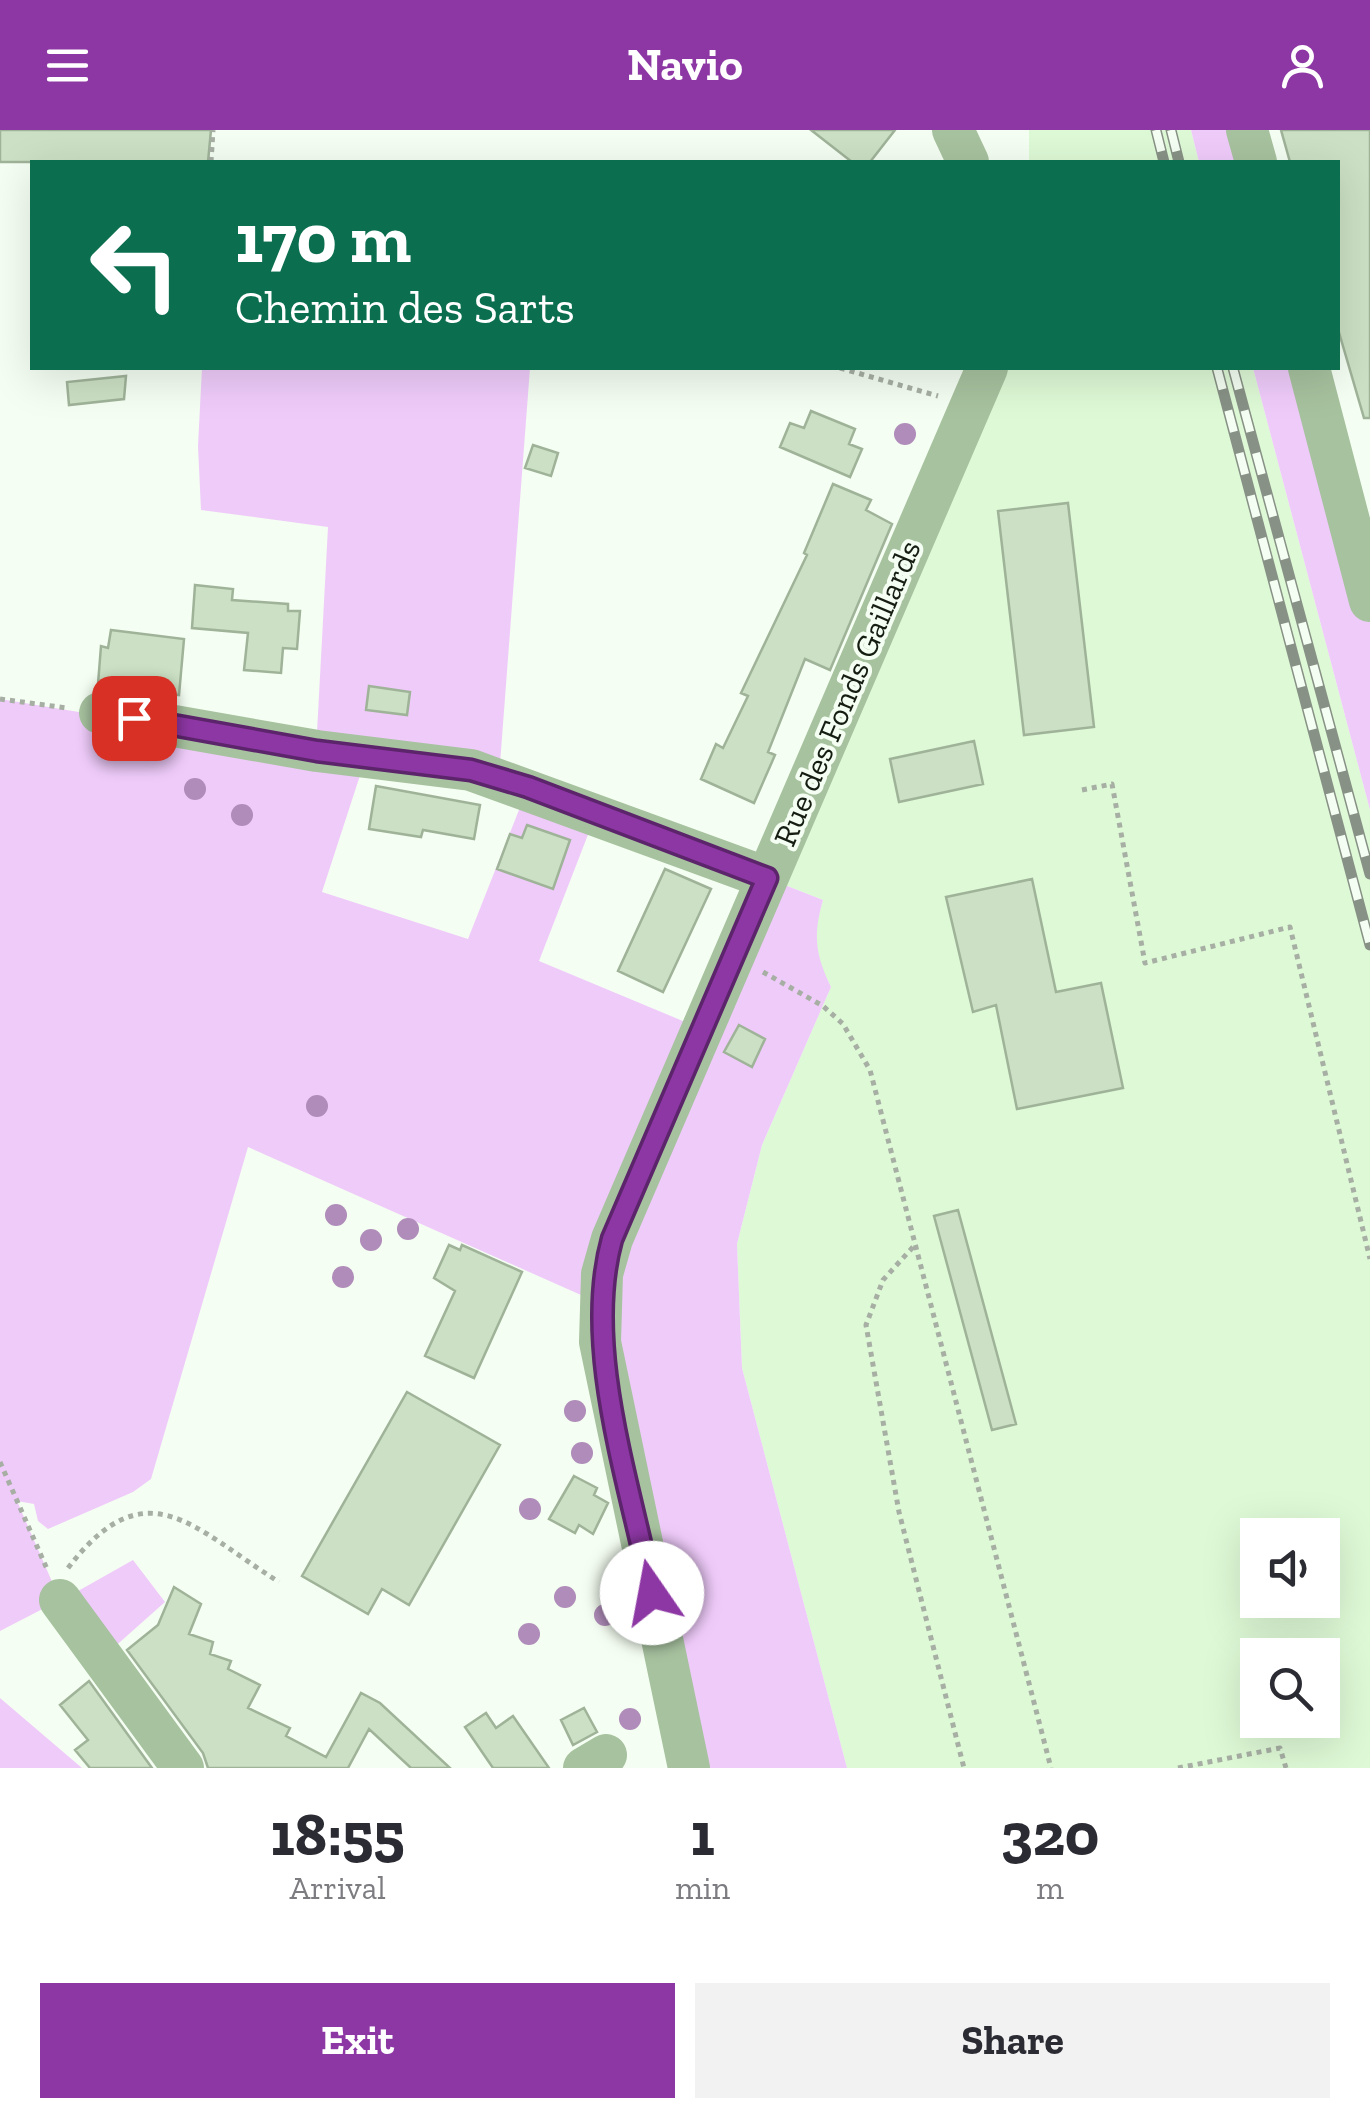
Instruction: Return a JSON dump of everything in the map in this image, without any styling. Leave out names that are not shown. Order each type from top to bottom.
[{"type":"street","points":[[953,130],[967,160]]},
{"type":"street","points":[[1248,130],[1256,160]]},
{"type":"street","name":"Rue des Fonds Gaillards","points":[[689,1768],[600,1342],[599,1303],[612,1239],[986,370]]},
{"type":"street","points":[[1310,370],[1370,601]]},
{"type":"street","points":[[100,713],[317,751],[471,770],[528,787],[767,878]]},
{"type":"street","points":[[60,1600],[183,1768]]},
{"type":"path","points":[[211,160],[214,130]]},
{"type":"path","points":[[846,370],[970,408]]},
{"type":"path","points":[[0,699],[100,713]]},
{"type":"path","points":[[1082,790],[1112,784],[1144,962],[1290,927],[1370,1258]]},
{"type":"path","points":[[734,955],[823,1006],[857,1041],[870,1070],[1050,1768]]},
{"type":"path","points":[[913,1247],[884,1280],[866,1325],[899,1512],[964,1768]]},
{"type":"path","points":[[0,1462],[60,1600]]},
{"type":"path","points":[[60,1600],[66,1570],[86,1544],[114,1519],[134,1512],[176,1518],[279,1582]]},
{"type":"path","points":[[1178,1768],[1280,1748],[1286,1768]]},
{"type":"shaded area","points":[[1029,130],[1191,130],[1198,160],[1029,160]]},
{"type":"shaded area","points":[[1191,130],[1244,130],[1252,160],[1198,160]]},
{"type":"shaded area","points":[[202,370],[530,370],[499,777],[366,757],[322,892],[468,939],[528,787],[596,814],[539,961],[702,1029],[767,878],[823,900],[817,944],[831,987],[762,1145],[737,1244],[742,1368],[847,1768],[689,1768],[599,1303],[248,1147],[151,1479],[133,1492],[48,1529],[38,1521],[34,1504],[17,1501],[60,1600],[0,1631],[0,699],[316,751],[328,527],[201,510],[198,446]]},
{"type":"shaded area","points":[[986,370],[1254,370],[1370,810],[1370,1768],[847,1768],[742,1368],[737,1244],[762,1145],[831,987],[816,956],[815,928],[823,900],[767,878]]},
{"type":"shaded area","points":[[1254,370],[1307,370],[1370,613],[1370,810]]},
{"type":"shaded area","points":[[133,1560],[165,1602],[111,1650],[71,1595]]},
{"type":"shaded area","points":[[0,1698],[82,1768],[0,1768]]},
{"type":"building","points":[[0,130],[211,130],[208,160],[0,162]]},
{"type":"building","points":[[811,130],[895,130],[872,160],[849,160]]},
{"type":"building","points":[[1281,130],[1370,130],[1370,418],[1364,418],[1340,336],[1340,160],[1289,160]]},
{"type":"building","points":[[126,376],[124,399],[69,405],[67,382]]},
{"type":"building","points":[[811,411],[855,429],[849,444],[862,449],[850,477],[780,447],[790,423],[804,428]]},
{"type":"building","points":[[533,445],[558,453],[551,476],[525,468]]},
{"type":"building","points":[[833,484],[871,500],[866,510],[892,524],[830,670],[805,659],[768,752],[775,755],[754,803],[701,779],[716,744],[723,748],[748,696],[741,693],[807,555],[804,553]]},
{"type":"building","points":[[1068,503],[1094,727],[1024,735],[998,511]]},
{"type":"building","points":[[195,585],[233,589],[232,600],[288,604],[288,611],[300,611],[297,649],[283,648],[281,673],[244,670],[248,633],[192,628]]},
{"type":"building","points":[[111,630],[184,639],[179,695],[98,684],[101,646],[108,648]]},
{"type":"building","points":[[369,686],[410,692],[407,715],[366,710]]},
{"type":"building","points":[[974,741],[983,784],[899,802],[890,759]]},
{"type":"building","points":[[376,786],[480,805],[474,839],[423,830],[421,837],[369,829]]},
{"type":"building","points":[[527,825],[570,840],[553,889],[497,869],[510,834],[522,838]]},
{"type":"building","points":[[665,869],[711,889],[663,992],[618,971]]},
{"type":"building","points":[[1032,879],[1056,992],[1101,983],[1123,1088],[1017,1109],[996,1005],[973,1012],[946,897]]},
{"type":"building","points":[[739,1025],[765,1039],[752,1067],[724,1052]]},
{"type":"building","points":[[958,1210],[1016,1424],[992,1430],[934,1216]]},
{"type":"building","points":[[449,1245],[460,1250],[462,1245],[522,1272],[474,1378],[425,1356],[455,1291],[434,1278]]},
{"type":"building","points":[[407,1392],[500,1445],[409,1605],[382,1589],[368,1614],[302,1576]]},
{"type":"building","points":[[574,1476],[597,1488],[594,1495],[608,1503],[593,1534],[579,1525],[575,1533],[549,1519]]},
{"type":"building","points":[[174,1587],[201,1604],[189,1634],[213,1642],[210,1654],[231,1661],[228,1669],[260,1685],[248,1708],[290,1728],[286,1736],[326,1757],[361,1693],[380,1703],[450,1768],[411,1768],[369,1729],[348,1768],[208,1768],[203,1753],[127,1650],[158,1625]]},
{"type":"building","points":[[89,1681],[152,1768],[90,1768],[75,1750],[88,1740],[60,1705]]},
{"type":"building","points":[[584,1708],[597,1732],[573,1745],[561,1720]]},
{"type":"building","points":[[486,1713],[496,1728],[513,1716],[549,1768],[493,1768],[465,1727]]},
{"type":"railway","points":[[1156,130],[1164,160]]},
{"type":"railway","points":[[1171,130],[1178,160]]},
{"type":"railway","points":[[1218,370],[1370,945]]},
{"type":"railway","points":[[1234,370],[1370,874]]},
{"type":"route","points":[[134,718],[317,751],[471,770],[528,787],[767,878],[612,1239],[602,1274],[600,1342],[652,1593]]}]
